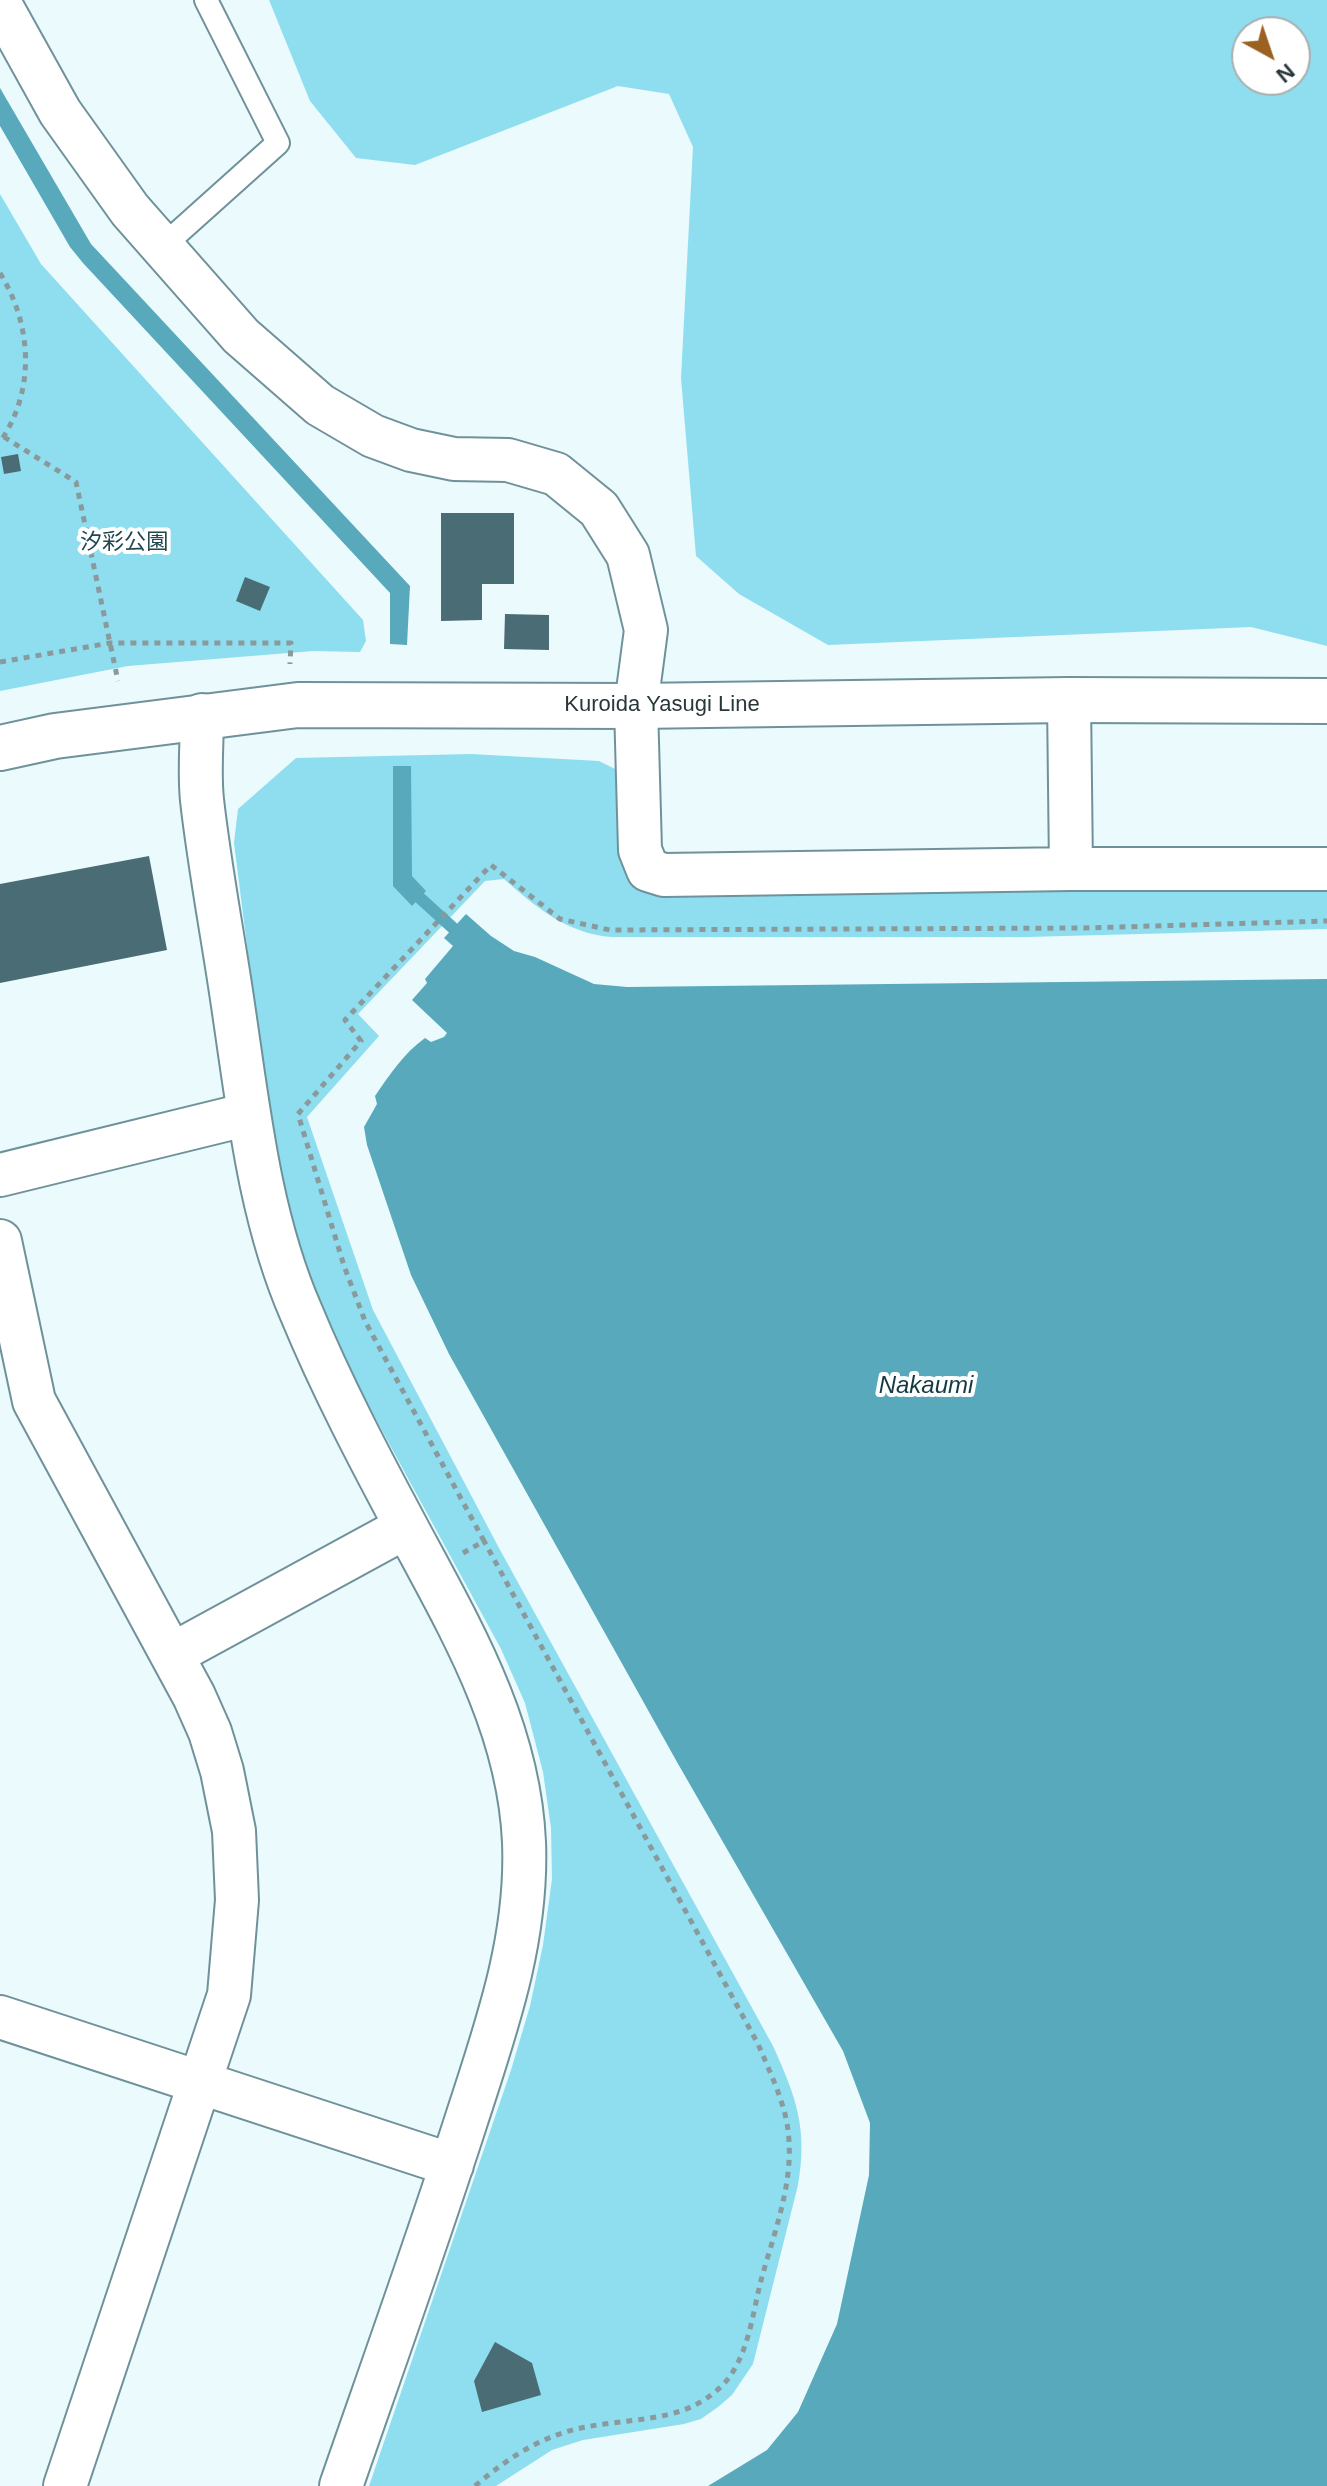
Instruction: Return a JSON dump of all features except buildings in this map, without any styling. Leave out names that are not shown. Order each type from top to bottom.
[{"type":"main road","name":"Kuroida Yasugi Line","points":[[0,748],[55,736],[298,705],[1327,701]]},
{"type":"street","points":[[0,4],[60,112],[130,210],[241,336],[320,405],[373,436],[411,450],[454,459],[508,460],[556,474],[599,509],[628,555],[646,630],[636,706],[640,850],[648,870],[664,875],[1327,869]]},
{"type":"street","points":[[1069,700],[1071,869]]},
{"type":"street","points":[[202,715],[202,795],[249,1114],[280,1255],[324,1366],[478,1662],[508,1741],[519,1788],[524,1841],[524,1889],[510,1984],[452,2165],[341,2486]]},
{"type":"street","points":[[0,1175],[249,1114]]},
{"type":"street","points":[[0,1241],[17,1404],[173,1654],[210,1732],[222,1771],[234,1831],[237,1900],[229,1995],[65,2486]]},
{"type":"street","points":[[173,1654],[406,1527]]},
{"type":"street","points":[[0,2017],[452,2165]]},
{"type":"lane","points":[[162,247],[278,143],[206,0]]},
{"type":"path","points":[[0,273],[18,309],[26,353],[21,396],[2,440],[76,482],[118,681]]},
{"type":"path","points":[[0,662],[110,643],[291,643],[290,664]]},
{"type":"path","points":[[475,2486],[526,2448],[555,2435],[583,2427],[667,2414],[693,2406],[724,2383],[743,2350],[785,2190],[789,2141],[775,2085],[758,2044],[365,1321],[344,1266],[298,1114],[361,1041],[345,1020],[491,865],[560,919],[610,930],[1084,928],[1327,921]]},
{"type":"path","points":[[430,1571],[484,1541]]},
{"type":"green space","points":[[269,0],[1327,0],[1327,646],[1251,627],[828,645],[739,594],[696,556],[681,378],[693,147],[669,94],[618,86],[415,165],[356,158],[310,101]]},
{"type":"green space","name":"汐彩公園","points":[[0,194],[41,264],[363,620],[366,641],[360,652],[313,651],[128,666],[0,691]]},
{"type":"green space","points":[[471,754],[599,761],[617,770],[626,787],[628,879],[639,886],[1327,878],[1327,929],[1027,937],[612,937],[566,925],[540,909],[504,879],[485,881],[358,1014],[379,1036],[307,1117],[373,1310],[499,1548],[773,2046],[794,2097],[802,2146],[798,2185],[753,2364],[732,2395],[718,2407],[701,2419],[684,2424],[583,2440],[552,2450],[496,2486],[369,2486],[530,2006],[552,1879],[551,1828],[543,1772],[525,1703],[501,1649],[343,1359],[291,1225],[265,1088],[234,843],[238,809],[296,758]]},
{"type":"water","points":[[0,88],[91,244],[410,586],[407,645],[390,644],[390,593],[70,247],[0,126]]},
{"type":"water","points":[[393,766],[411,766],[412,876],[426,891],[412,906],[393,886]]},
{"type":"water","name":"Nakaumi","points":[[466,914],[514,951],[535,957],[594,984],[627,987],[1327,979],[1327,2486],[708,2486],[767,2450],[798,2412],[837,2324],[869,2175],[870,2123],[843,2051],[449,1354],[411,1275],[367,1145],[364,1127],[377,1104],[375,1096],[386,1080],[417,1044],[425,1038],[431,1042],[447,1033],[412,1000],[453,946],[444,938]]},
{"type":"waterway","points":[[410,889],[464,938]]}]
